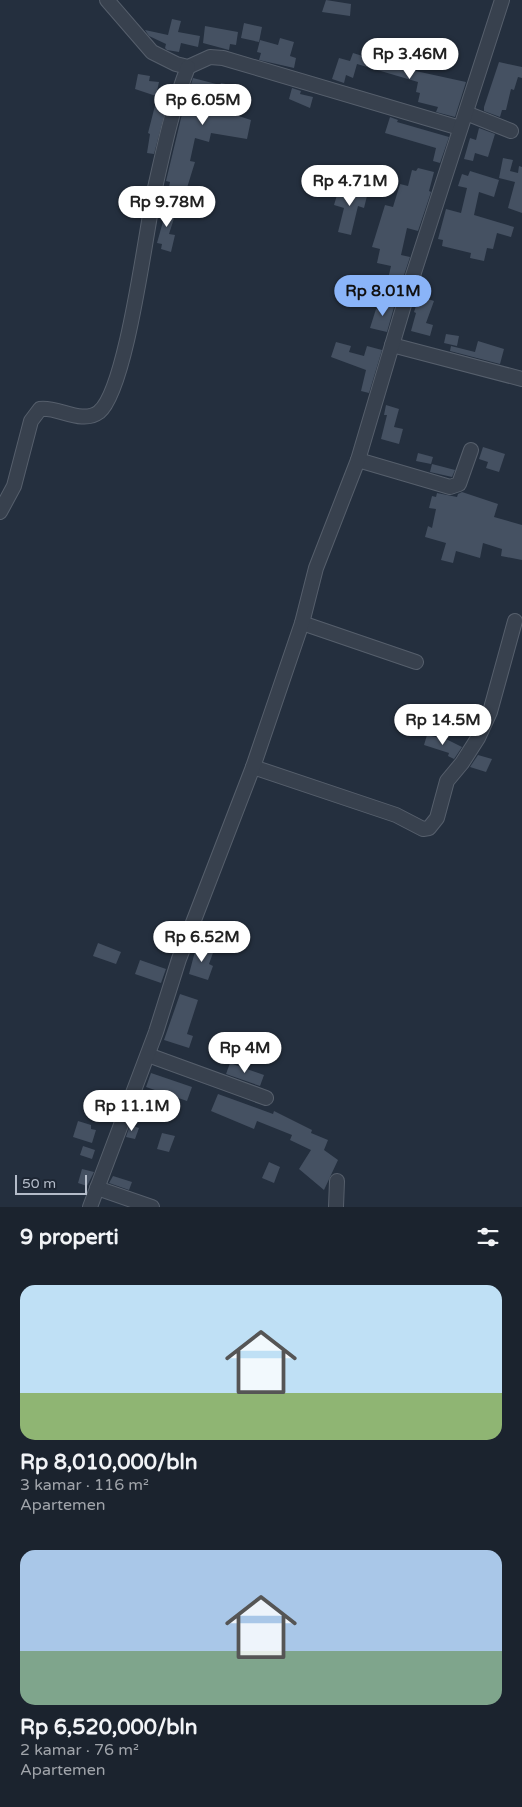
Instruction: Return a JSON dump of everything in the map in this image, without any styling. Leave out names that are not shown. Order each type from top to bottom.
[{"type":"street","points":[[107,0],[152,52],[176,64],[188,67],[210,57],[223,58],[460,128]]},
{"type":"street","points":[[90,1207],[148,1055],[178,958],[252,767],[302,623],[316,568],[358,460],[392,344],[502,0]]},
{"type":"street","points":[[0,512],[14,486],[31,421],[40,409],[47,408],[78,415],[96,414],[102,409],[114,384],[124,351],[140,282],[156,186],[180,87],[188,67]]},
{"type":"street","points":[[466,113],[511,131]]},
{"type":"street","points":[[392,344],[522,379]]},
{"type":"street","points":[[358,460],[450,487],[459,484],[471,450]]},
{"type":"street","points":[[252,767],[396,815],[423,829],[429,828],[437,818],[447,781],[462,763],[490,712],[515,621]]},
{"type":"street","points":[[302,623],[416,662]]},
{"type":"street","points":[[148,1055],[266,1098]]},
{"type":"street","points":[[336,1207],[337,1181]]},
{"type":"street","points":[[97,1188],[152,1207]]},
{"type":"building","points":[[326,0],[351,4],[350,16],[322,12]]},
{"type":"building","points":[[172,19],[181,21],[178,32],[200,36],[198,47],[181,43],[179,52],[167,50],[165,48],[166,44],[149,36],[145,30],[168,35]]},
{"type":"building","points":[[244,23],[262,27],[259,42],[241,38]]},
{"type":"building","points":[[205,26],[238,32],[236,45],[230,44],[229,50],[203,43]]},
{"type":"building","points":[[280,38],[294,42],[290,56],[296,58],[294,68],[259,60],[261,53],[257,52],[260,40],[278,45]]},
{"type":"building","points":[[384,52],[414,61],[411,70],[466,82],[455,117],[436,112],[438,107],[418,102],[420,93],[416,92],[418,82],[357,64],[353,78],[346,75],[344,83],[332,79],[339,58],[350,61],[353,53],[382,62]]},
{"type":"building","points":[[499,62],[522,67],[522,78],[518,77],[514,90],[511,89],[506,110],[502,110],[500,117],[484,111]]},
{"type":"building","points":[[138,74],[150,76],[149,81],[159,82],[156,96],[135,89]]},
{"type":"building","points":[[193,78],[220,85],[221,83],[235,86],[229,113],[251,120],[247,139],[211,133],[209,142],[195,138],[190,161],[195,162],[186,191],[169,187],[170,182],[166,181],[182,114]]},
{"type":"building","points":[[292,88],[301,91],[300,94],[313,97],[310,108],[289,99]]},
{"type":"building","points":[[159,90],[170,93],[154,154],[147,153],[150,134],[148,133]]},
{"type":"building","points":[[390,117],[398,120],[397,122],[449,137],[440,163],[433,161],[436,148],[385,133]]},
{"type":"building","points":[[479,128],[495,134],[488,157],[475,153],[473,161],[464,159],[470,138],[476,140]]},
{"type":"building","points":[[503,158],[513,160],[510,171],[518,173],[519,166],[522,167],[522,213],[508,208],[515,182],[499,178]]},
{"type":"building","points":[[418,168],[434,172],[429,191],[431,192],[418,231],[407,228],[401,255],[410,257],[401,284],[388,279],[391,266],[377,263],[380,249],[372,247],[385,205],[393,207],[400,184],[408,186],[412,170],[416,171]]},
{"type":"building","points":[[470,171],[499,180],[494,197],[479,192],[474,215],[514,227],[511,237],[497,233],[493,249],[487,248],[484,261],[470,258],[471,253],[442,246],[443,240],[438,239],[446,209],[461,213],[467,188],[458,186],[462,174],[468,176]]},
{"type":"building","points":[[340,185],[368,192],[364,208],[358,206],[351,235],[338,232],[344,208],[334,205]]},
{"type":"building","points":[[133,197],[144,200],[141,217],[129,214]]},
{"type":"building","points":[[161,204],[177,209],[169,234],[175,235],[171,252],[161,249],[162,244],[157,243],[164,218],[159,217]]},
{"type":"building","points":[[416,295],[434,301],[426,323],[433,325],[430,336],[411,331],[416,313],[414,312],[416,306],[413,305]]},
{"type":"building","points":[[389,298],[396,300],[387,332],[370,328],[376,309],[385,311]]},
{"type":"building","points":[[446,334],[459,336],[457,346],[444,343]]},
{"type":"building","points":[[478,341],[504,349],[500,364],[450,351],[451,346],[475,352]]},
{"type":"building","points":[[336,342],[351,346],[349,352],[364,356],[367,346],[382,350],[369,393],[361,391],[366,370],[331,357]]},
{"type":"building","points":[[386,405],[399,409],[394,427],[403,429],[399,444],[381,439],[387,415],[384,415]]},
{"type":"building","points":[[483,447],[505,454],[499,472],[486,468],[488,462],[479,459]]},
{"type":"building","points":[[418,453],[433,457],[431,464],[416,461]]},
{"type":"building","points":[[432,464],[455,470],[452,477],[430,472]]},
{"type":"building","points":[[462,492],[498,504],[494,517],[522,525],[522,560],[501,556],[502,549],[483,543],[480,558],[456,551],[453,563],[441,560],[446,543],[425,537],[428,526],[432,528],[436,509],[429,508],[432,496],[436,497],[437,493],[457,497]]},
{"type":"building","points":[[427,735],[448,740],[462,747],[454,759],[448,756],[449,753],[424,745]]},
{"type":"building","points":[[478,755],[492,759],[486,772],[470,767]]},
{"type":"building","points":[[164,933],[178,937],[175,946],[162,943]]},
{"type":"building","points":[[98,943],[121,952],[116,964],[93,956]]},
{"type":"building","points":[[197,944],[214,950],[209,964],[213,966],[208,980],[189,974]]},
{"type":"building","points":[[140,960],[166,969],[161,983],[135,974]]},
{"type":"building","points":[[180,994],[198,1000],[187,1034],[193,1036],[189,1048],[164,1040]]},
{"type":"building","points":[[230,1063],[264,1075],[260,1086],[226,1074]]},
{"type":"building","points":[[151,1073],[192,1087],[187,1101],[146,1087]]},
{"type":"building","points":[[218,1094],[273,1114],[274,1111],[312,1130],[311,1133],[328,1140],[324,1150],[338,1160],[324,1190],[299,1169],[311,1150],[290,1140],[292,1135],[257,1121],[254,1129],[211,1111]]},
{"type":"building","points":[[78,1121],[91,1125],[91,1129],[96,1130],[92,1143],[73,1137]]},
{"type":"building","points":[[130,1125],[139,1128],[135,1139],[126,1137]]},
{"type":"building","points":[[162,1133],[175,1136],[169,1152],[157,1149]]},
{"type":"building","points":[[83,1146],[95,1150],[92,1159],[80,1155]]},
{"type":"building","points":[[269,1162],[280,1167],[274,1183],[262,1178]]},
{"type":"building","points":[[82,1169],[94,1172],[87,1186],[78,1183]]},
{"type":"building","points":[[113,1176],[132,1182],[129,1190],[109,1183]]}]
